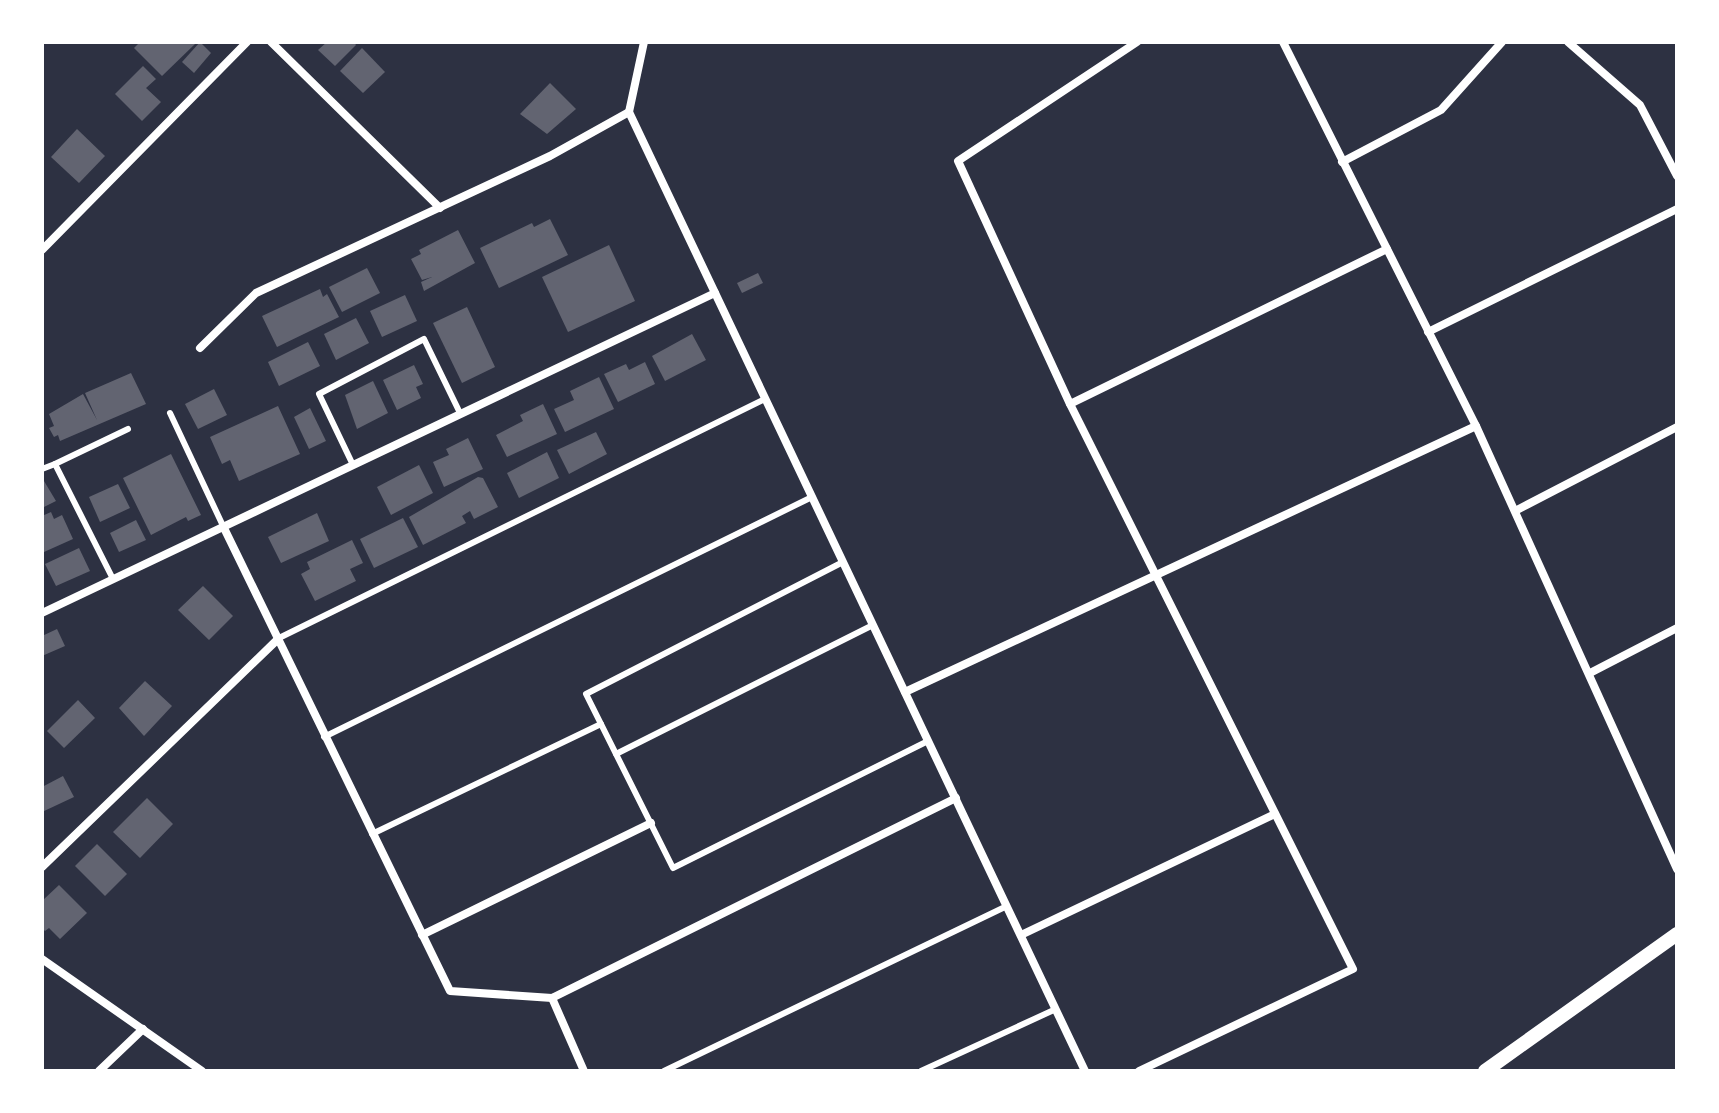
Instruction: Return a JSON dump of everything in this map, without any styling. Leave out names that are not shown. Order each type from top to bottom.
[{"type":"street","points":[[42,250],[247,42]]},
{"type":"street","points":[[271,42],[440,208]]},
{"type":"street","points":[[644,42],[629,112],[1085,1071]]},
{"type":"street","points":[[1137,42],[958,161],[1070,404],[1353,969],[1139,1071]]},
{"type":"street","points":[[1283,42],[1476,426],[1677,869]]},
{"type":"street","points":[[1342,162],[1441,110],[1502,42]]},
{"type":"street","points":[[1568,42],[1640,105],[1677,176]]},
{"type":"street","points":[[200,348],[256,293],[550,156],[629,112]]},
{"type":"street","points":[[1428,332],[1677,209]]},
{"type":"street","points":[[1070,404],[1387,249]]},
{"type":"street","points":[[42,613],[715,293]]},
{"type":"street","points":[[905,692],[1476,426]]},
{"type":"street","points":[[1515,511],[1677,427]]},
{"type":"street","points":[[224,528],[450,991],[552,998],[956,798]]},
{"type":"street","points":[[1590,673],[1677,628]]},
{"type":"street","points":[[42,867],[277,640]]},
{"type":"street","points":[[1021,935],[1275,814]]},
{"type":"street","points":[[422,935],[651,823]]},
{"type":"street","points":[[1485,1071],[1677,934]]},
{"type":"street","points":[[42,959],[202,1071]]},
{"type":"street","points":[[552,998],[584,1071]]},
{"type":"street","points":[[99,1071],[143,1029]]},
{"type":"lane","points":[[353,465],[319,394],[424,339],[460,413]]},
{"type":"lane","points":[[277,640],[765,399]]},
{"type":"lane","points":[[170,413],[224,528]]},
{"type":"lane","points":[[42,469],[128,429]]},
{"type":"lane","points":[[55,464],[113,579]]},
{"type":"lane","points":[[324,737],[812,497]]},
{"type":"lane","points":[[843,562],[586,694],[673,868],[928,741]]},
{"type":"lane","points":[[616,754],[873,625]]},
{"type":"lane","points":[[372,834],[601,724]]},
{"type":"lane","points":[[664,1071],[1007,906]]},
{"type":"lane","points":[[921,1071],[1056,1009]]},
{"type":"building","points":[[140,42],[195,44],[162,76],[134,48]]},
{"type":"building","points":[[200,42],[211,53],[194,73],[182,62]]},
{"type":"building","points":[[327,42],[354,42],[356,45],[335,66],[318,50]]},
{"type":"building","points":[[362,48],[385,72],[363,93],[340,71]]},
{"type":"building","points":[[143,66],[156,79],[146,88],[161,102],[142,121],[115,94]]},
{"type":"building","points":[[550,83],[576,109],[547,134],[520,114]]},
{"type":"building","points":[[77,129],[105,156],[79,183],[51,157]]},
{"type":"building","points":[[550,219],[568,255],[499,288],[480,248],[532,223],[534,227]]},
{"type":"building","points":[[458,230],[475,263],[424,291],[421,282],[432,277],[422,280],[411,259],[421,254],[419,250]]},
{"type":"building","points":[[609,245],[635,301],[568,332],[542,277]]},
{"type":"building","points":[[367,268],[380,293],[342,312],[329,287]]},
{"type":"building","points":[[758,273],[763,283],[742,293],[737,283]]},
{"type":"building","points":[[320,289],[323,297],[327,294],[339,317],[277,347],[262,316]]},
{"type":"building","points":[[405,295],[417,321],[382,337],[370,311]]},
{"type":"building","points":[[467,307],[495,367],[462,383],[433,323]]},
{"type":"building","points":[[356,318],[369,343],[336,360],[324,334]]},
{"type":"building","points":[[692,334],[706,360],[665,381],[652,356]]},
{"type":"building","points":[[308,342],[320,366],[279,386],[268,362]]},
{"type":"building","points":[[645,362],[655,384],[618,402],[604,374],[626,364],[629,370]]},
{"type":"building","points":[[414,365],[423,384],[416,387],[421,398],[397,410],[383,380]]},
{"type":"building","points":[[131,373],[146,404],[60,441],[58,435],[54,437],[49,428],[54,426],[49,414],[83,394],[97,420],[85,393]]},
{"type":"building","points":[[599,377],[614,409],[565,432],[554,409],[574,400],[570,391]]},
{"type":"building","points":[[373,381],[388,413],[357,429],[345,395]]},
{"type":"building","points":[[214,389],[227,415],[198,429],[185,404]]},
{"type":"building","points":[[543,404],[557,434],[507,457],[496,435],[523,421],[520,415]]},
{"type":"building","points":[[278,406],[300,454],[239,481],[230,460],[222,464],[210,437]]},
{"type":"building","points":[[310,408],[326,441],[309,449],[294,417]]},
{"type":"building","points":[[596,432],[607,454],[569,474],[557,450]]},
{"type":"building","points":[[468,438],[483,469],[444,487],[433,462],[449,455],[446,449]]},
{"type":"building","points":[[547,452],[559,478],[519,498],[507,473]]},
{"type":"building","points":[[171,454],[201,515],[188,521],[186,517],[151,535],[123,478]]},
{"type":"building","points":[[419,465],[433,493],[391,515],[377,487]]},
{"type":"building","points":[[478,477],[483,478],[498,507],[474,519],[470,511],[462,516],[466,523],[423,545],[409,517]]},
{"type":"building","points":[[42,482],[56,501],[42,508]]},
{"type":"building","points":[[118,484],[130,508],[100,522],[89,497]]},
{"type":"building","points":[[51,512],[54,519],[62,515],[73,539],[44,552],[42,516]]},
{"type":"building","points":[[317,513],[329,541],[281,563],[268,537]]},
{"type":"building","points":[[403,518],[418,547],[374,568],[360,539]]},
{"type":"building","points":[[136,520],[146,540],[119,552],[110,533]]},
{"type":"building","points":[[352,540],[363,563],[350,569],[356,581],[315,601],[301,574],[310,569],[307,562]]},
{"type":"building","points":[[79,548],[90,571],[56,586],[45,564]]},
{"type":"building","points":[[203,586],[233,616],[209,640],[178,610]]},
{"type":"building","points":[[57,629],[65,646],[42,656],[42,636]]},
{"type":"building","points":[[145,681],[172,706],[144,736],[119,708]]},
{"type":"building","points":[[78,700],[95,718],[64,748],[47,731]]},
{"type":"building","points":[[63,776],[74,797],[42,812],[42,787]]},
{"type":"building","points":[[147,798],[173,824],[140,858],[113,832]]},
{"type":"building","points":[[97,844],[127,874],[105,896],[75,866]]},
{"type":"building","points":[[59,885],[87,913],[60,939],[49,928],[45,931],[42,928],[42,901]]}]
